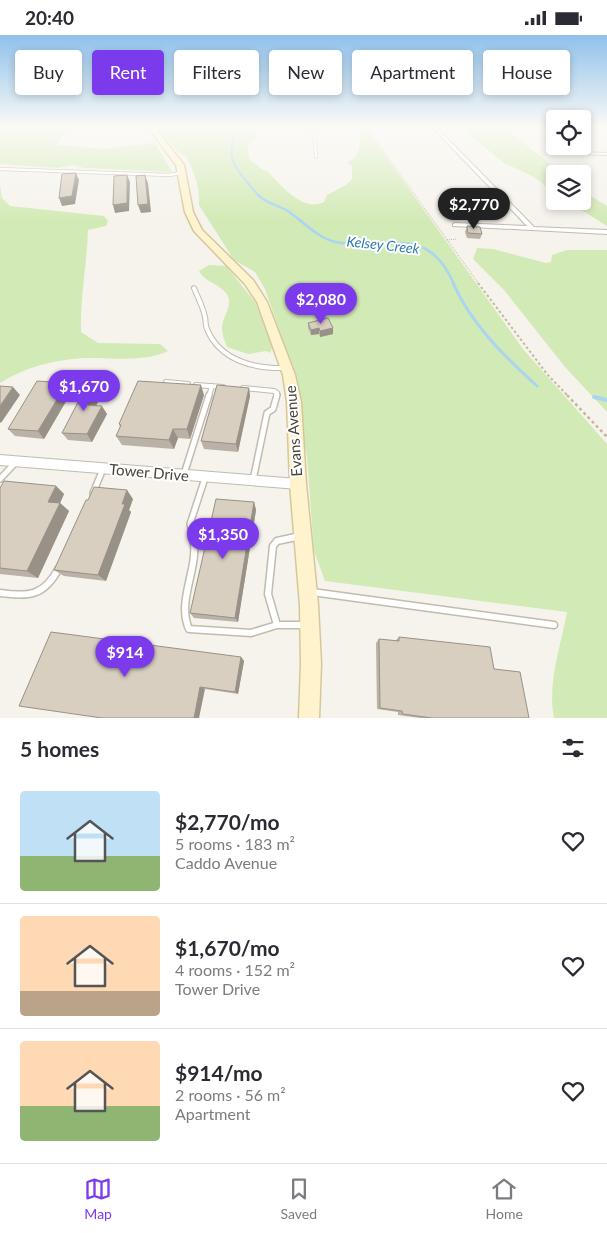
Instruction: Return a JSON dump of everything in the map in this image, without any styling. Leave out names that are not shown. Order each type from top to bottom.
[{"type":"street","name":"Evans Avenue","points":[[177,159],[182,173],[189,212],[194,225],[207,242],[257,292],[269,317],[287,368],[294,402],[298,484],[308,591],[311,664],[309,718]]},
{"type":"street","points":[[469,159],[532,228]]},
{"type":"street","points":[[456,225],[607,232]]},
{"type":"street","name":"Tower Drive","points":[[0,460],[298,484]]},
{"type":"lane","points":[[0,169],[182,173]]},
{"type":"lane","points":[[194,288],[204,314],[207,329],[226,353],[248,366],[270,370],[287,368]]},
{"type":"lane","points":[[166,382],[232,388]]},
{"type":"lane","points":[[184,476],[212,386]]},
{"type":"lane","points":[[240,388],[274,391],[277,393],[273,409],[267,413],[253,481]]},
{"type":"lane","points":[[0,479],[16,462]]},
{"type":"lane","points":[[88,503],[103,469]]},
{"type":"lane","points":[[205,478],[190,524],[196,549],[184,619],[189,629],[224,633],[251,633],[277,625],[310,625]]},
{"type":"lane","points":[[277,625],[268,594],[273,546],[277,541],[304,535]]},
{"type":"lane","points":[[0,593],[24,597],[45,589],[54,579],[62,562]]},
{"type":"lane","points":[[308,591],[554,625]]},
{"type":"path","points":[[389,159],[547,374],[607,437]]},
{"type":"path","points":[[447,240],[456,239]]},
{"type":"green space","points":[[0,159],[164,159],[172,172],[83,168],[75,165],[58,168],[0,164]]},
{"type":"green space","points":[[187,159],[249,159],[267,171],[285,189],[300,200],[308,204],[316,204],[324,202],[327,195],[346,185],[352,179],[352,166],[347,162],[353,159],[388,159],[523,349],[607,444],[607,718],[554,718],[552,705],[553,678],[567,612],[325,581],[314,551],[307,457],[288,355],[265,289],[255,272],[234,260],[199,205],[199,192]]},
{"type":"green space","points":[[499,159],[544,159],[551,165],[546,165],[546,186],[534,177]]},
{"type":"green space","points":[[0,185],[2,198],[10,206],[104,216],[108,221],[106,226],[88,230],[81,332],[98,343],[160,344],[168,351],[148,357],[127,359],[84,358],[51,363],[19,373],[0,383]]},
{"type":"green space","points":[[591,196],[607,206],[607,226],[581,210],[591,210]]},
{"type":"green space","points":[[477,248],[493,249],[546,263],[551,262],[552,255],[567,250],[607,250],[607,412],[565,367],[504,290],[473,259]]},
{"type":"green space","points":[[209,265],[226,266],[255,302],[271,343],[270,353],[266,351],[248,354],[227,347],[222,328],[229,306],[228,297],[223,290],[205,278],[199,271]]},
{"type":"building","points":[[76,173],[72,196],[59,198],[62,174]]},
{"type":"building","points":[[127,175],[127,203],[113,205],[114,176]]},
{"type":"building","points":[[145,175],[148,204],[138,205],[136,176]]},
{"type":"building","points":[[455,206],[476,207],[477,212],[456,210]]},
{"type":"building","points":[[467,226],[480,227],[482,234],[468,233]]},
{"type":"building","points":[[328,318],[333,328],[320,331],[319,328],[311,330],[308,323]]},
{"type":"building","points":[[90,379],[100,380],[88,405],[102,406],[87,434],[62,433]]},
{"type":"building","points":[[37,381],[67,383],[38,431],[8,429]]},
{"type":"building","points":[[138,381],[201,385],[187,429],[173,429],[169,440],[116,436],[121,425],[119,424]]},
{"type":"building","points":[[217,385],[249,388],[236,444],[201,441]]},
{"type":"building","points":[[0,386],[13,387],[0,406]]},
{"type":"building","points":[[4,481],[56,486],[48,502],[60,503],[27,571],[0,568],[0,488]]},
{"type":"building","points":[[94,487],[127,490],[122,504],[125,504],[98,575],[54,570],[86,500],[88,500]]},
{"type":"building","points":[[216,499],[254,502],[235,618],[190,613]]},
{"type":"building","points":[[51,632],[241,657],[235,692],[200,687],[194,718],[102,718],[19,706]]},
{"type":"building","points":[[399,637],[490,647],[494,669],[520,672],[529,718],[432,718],[403,714],[402,711],[380,708],[379,639],[399,641]]},
{"type":"waterway","name":"Kelsey Creek","points":[[233,159],[239,172],[258,195]]},
{"type":"waterway","name":"Kelsey Creek","points":[[258,195],[288,211],[329,240],[355,244],[404,243],[418,246],[431,252],[443,265],[454,284]]},
{"type":"waterway","name":"Kelsey Creek","points":[[453,283],[460,298],[479,326],[501,351],[537,386]]},
{"type":"waterway","name":"Kelsey Creek","points":[[594,397],[607,400]]}]
